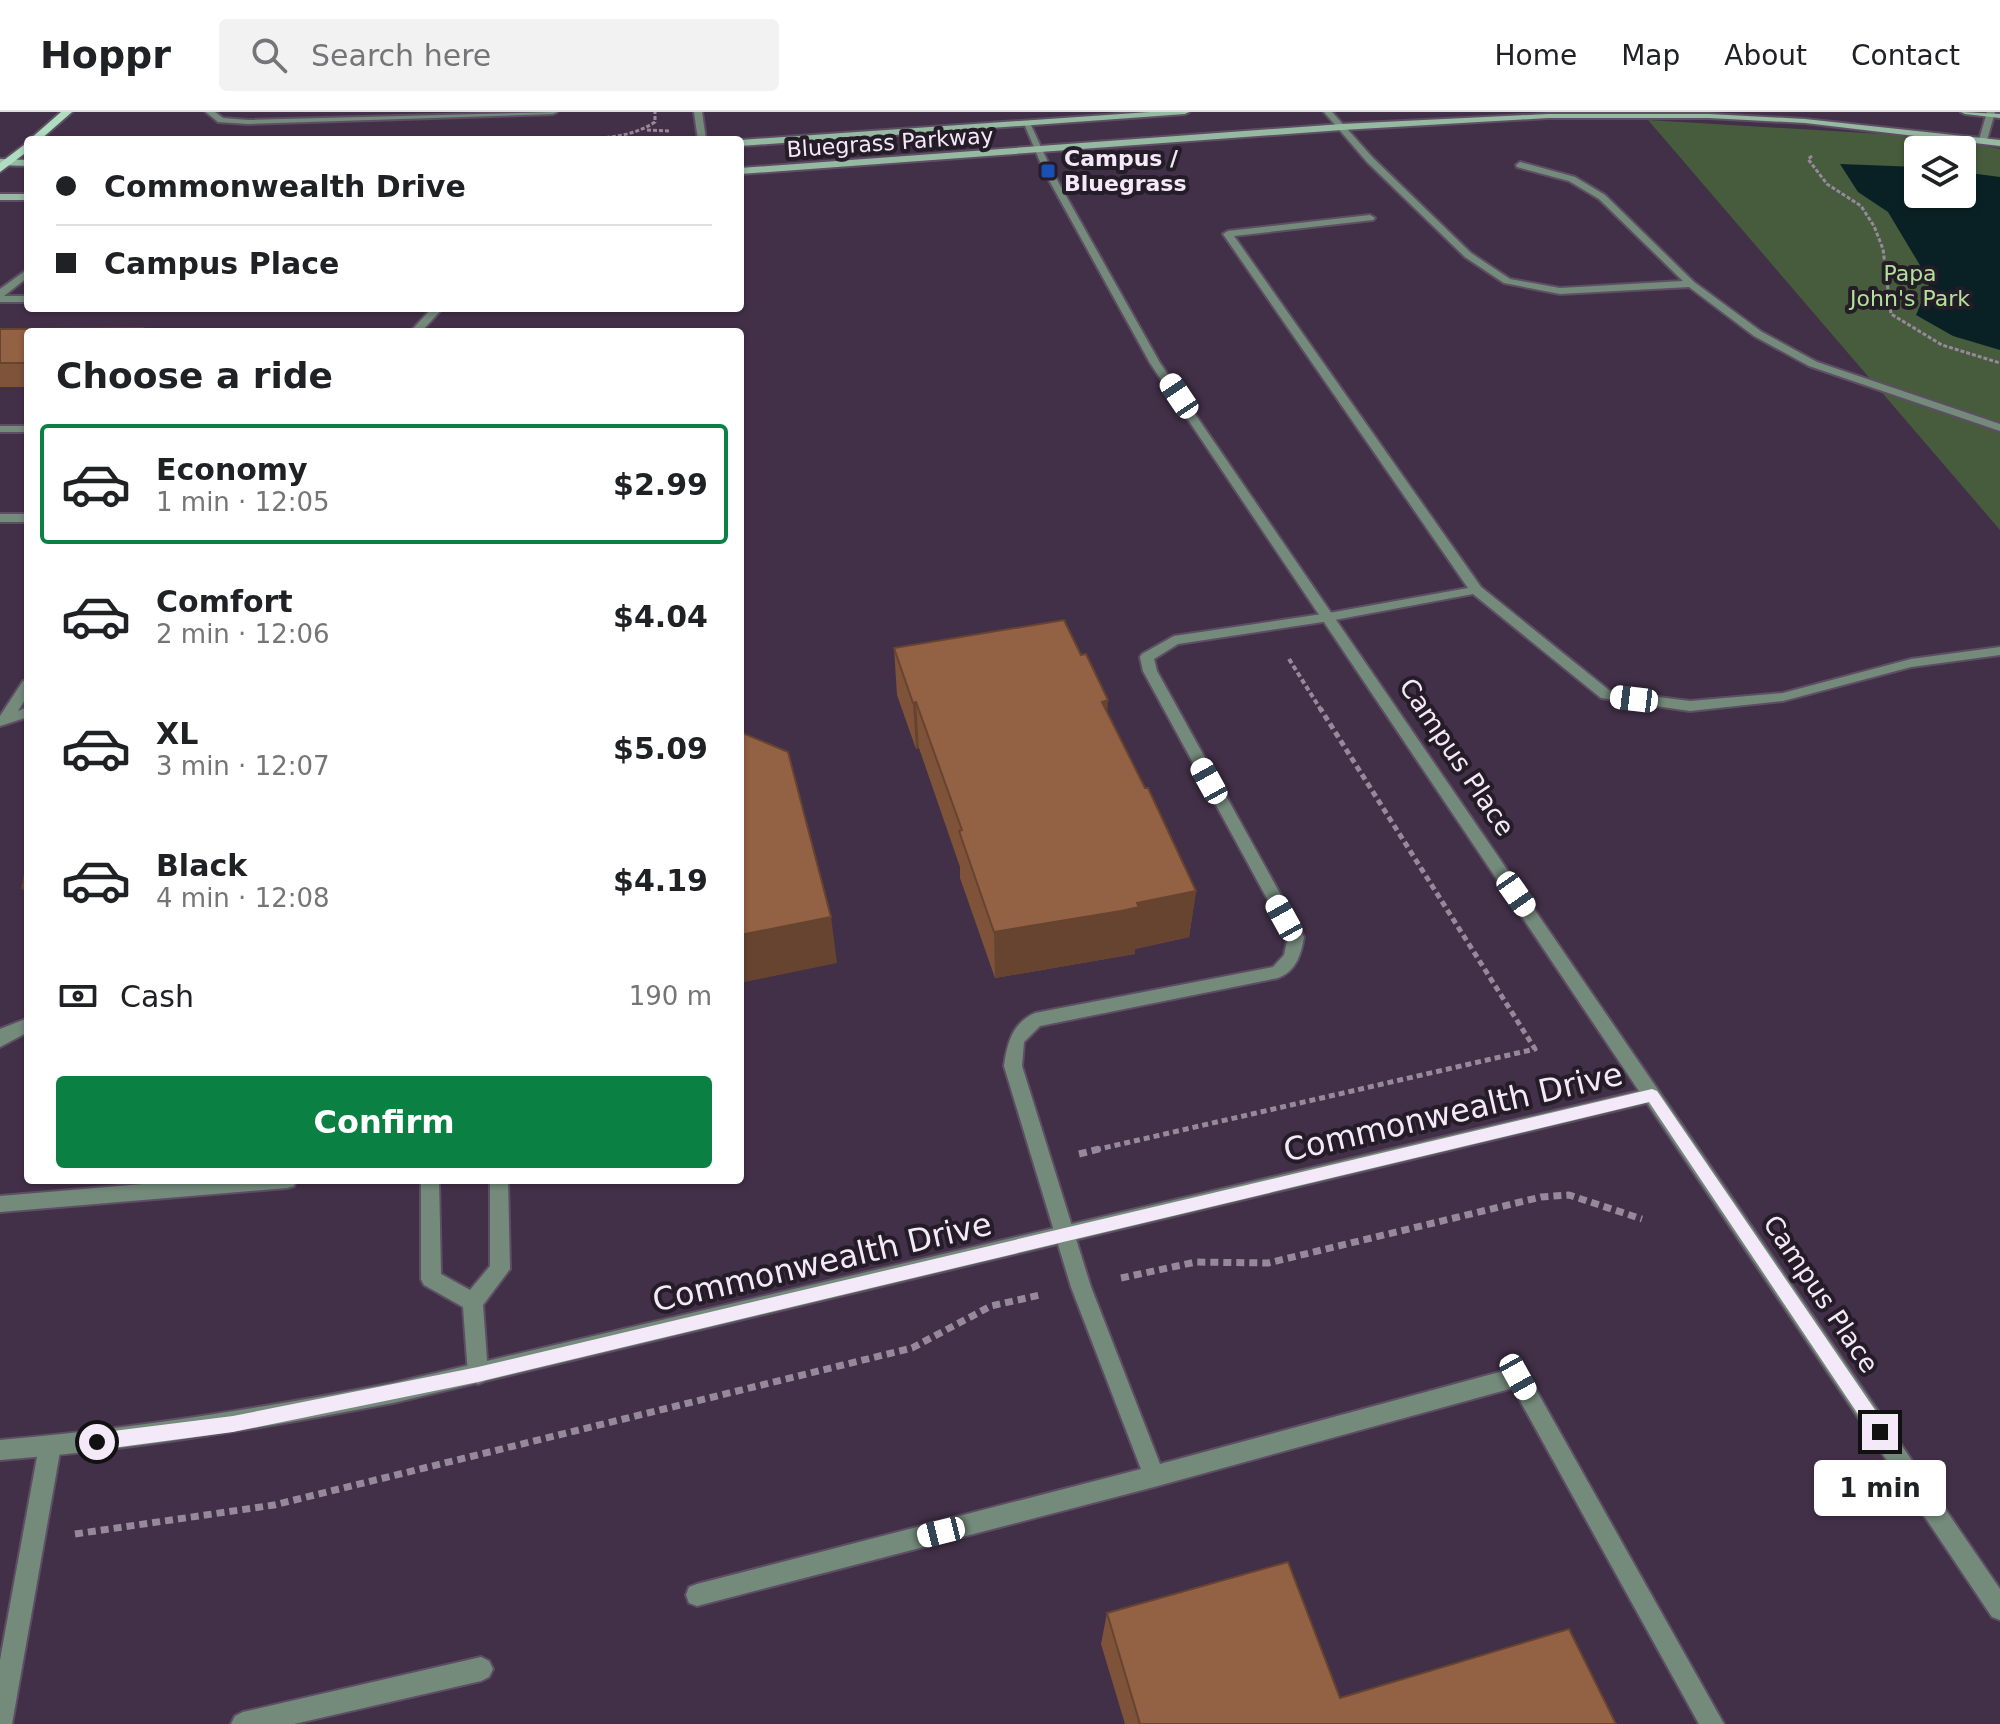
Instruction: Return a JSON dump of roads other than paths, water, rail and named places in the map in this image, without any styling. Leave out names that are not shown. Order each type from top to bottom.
[{"type":"main road","points":[[39,136],[67,112]]},
{"type":"main road","points":[[3,164],[24,148]]},
{"type":"street","points":[[210,112],[221,120],[248,122],[553,112]]},
{"type":"street","points":[[698,112],[701,136]]},
{"type":"street","name":"Bluegrass Parkway","points":[[744,143],[1185,112]]},
{"type":"street","points":[[1328,112],[1370,160],[1468,255],[1507,281],[1560,291],[1691,284]]},
{"type":"street","points":[[1965,112],[1994,114],[1983,140]]},
{"type":"street","name":"Bluegrass Parkway","points":[[744,171],[1534,116],[1709,116],[1805,121],[2000,143]]},
{"type":"street","name":"Campus Place","points":[[1026,123],[1037,149],[1155,363],[2000,1609]]},
{"type":"street","points":[[3,164],[24,163]]},
{"type":"street","points":[[1520,165],[1572,179],[1602,197],[1691,284],[1758,334],[1813,364],[2000,428]]},
{"type":"street","points":[[0,197],[24,197]]},
{"type":"street","points":[[1370,218],[1228,234],[1476,590],[1606,695],[1690,706],[1783,697],[1911,663],[2000,651]]},
{"type":"street","points":[[0,296],[24,275]]},
{"type":"street","points":[[0,296],[24,299]]},
{"type":"street","points":[[419,328],[434,312]]},
{"type":"street","points":[[0,429],[24,429]]},
{"type":"street","points":[[0,518],[24,518]]},
{"type":"street","points":[[1154,1476],[1063,1236],[1013,1066],[1016,1040],[1035,1020],[1278,972],[1292,957],[1296,937],[1150,671],[1147,657],[1174,640],[1329,617],[1476,590]]},
{"type":"street","points":[[2,722],[24,690]]},
{"type":"street","points":[[2,722],[24,714]]},
{"type":"street","points":[[0,1040],[24,1027]]},
{"type":"street","name":"Commonwealth Drive","points":[[0,1450],[233,1424],[478,1374],[1652,1095]]},
{"type":"street","points":[[0,1204],[239,1184]]},
{"type":"street","points":[[430,1184],[431,1279],[473,1302]]},
{"type":"street","points":[[478,1374],[473,1302],[500,1269],[499,1184]]},
{"type":"street","points":[[697,1595],[1518,1377],[1712,1724]]},
{"type":"street","points":[[0,1724],[50,1446]]},
{"type":"street","points":[[243,1724],[481,1669]]},
{"type":"place","name":"Campus / Bluegrass","points":[[1048,171]]},
{"type":"park label","name":"Papa John's Park","points":[[1910,286]]}]
